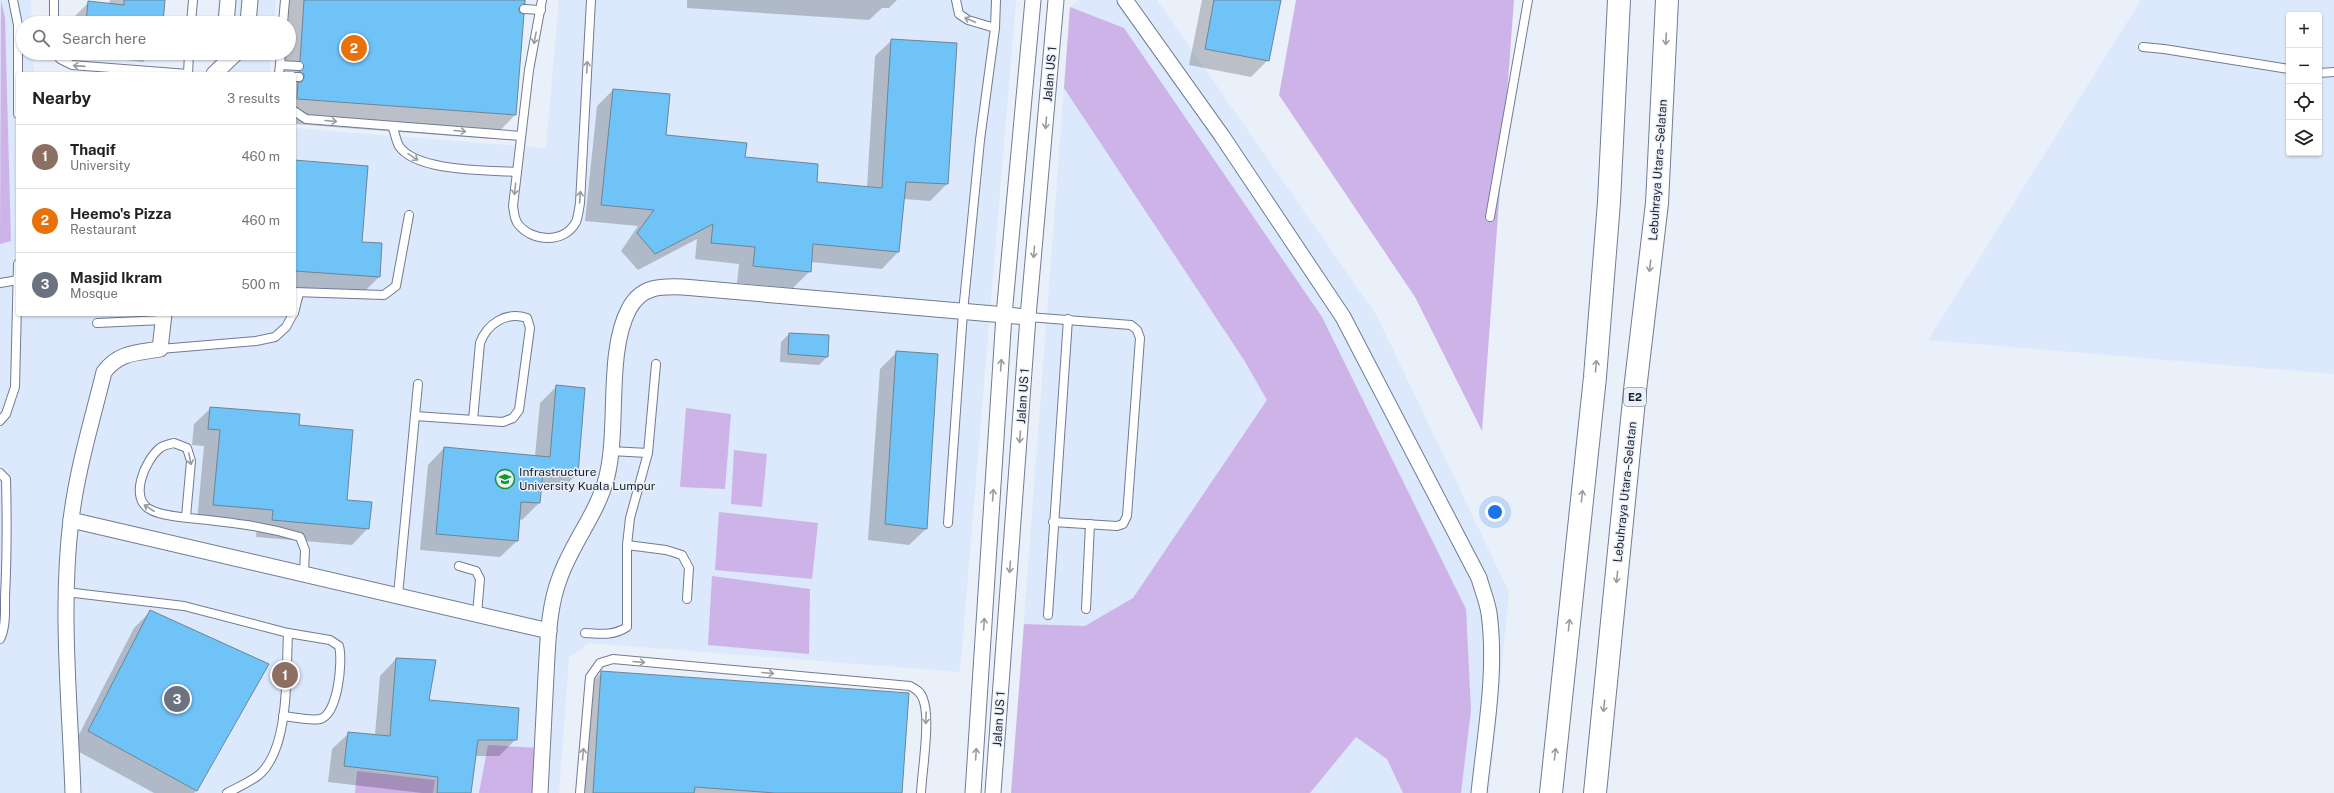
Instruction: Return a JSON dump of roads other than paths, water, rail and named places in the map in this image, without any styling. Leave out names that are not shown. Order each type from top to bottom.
[{"type":"highway","points":[[1551,793],[1595,370],[1609,202],[1619,0]]},
{"type":"highway","name":"Lebuhraya Utara–Selatan","points":[[1595,793],[1635,390],[1657,203],[1667,0]]},
{"type":"street","points":[[227,16],[228,0]]},
{"type":"street","points":[[249,16],[250,0]]},
{"type":"street","name":"Jalan US 1","points":[[973,793],[1004,315],[1033,0]]},
{"type":"street","name":"Jalan US 1","points":[[993,793],[1028,317],[1056,0]]},
{"type":"street","points":[[1125,0],[1222,136],[1343,317],[1479,578],[1489,612],[1490,647],[1490,694],[1479,793]]},
{"type":"street","points":[[540,793],[549,631],[553,603],[560,577],[601,496],[607,475],[618,348],[622,327],[629,308],[641,292],[659,286],[683,286],[1028,317]]},
{"type":"street","points":[[73,793],[66,592],[71,520],[84,452],[104,372],[112,361],[122,356],[160,349],[163,317]]},
{"type":"street","points":[[71,520],[549,631]]},
{"type":"lane","points":[[13,0],[16,16]]},
{"type":"lane","points":[[54,0],[54,16]]},
{"type":"lane","points":[[192,16],[193,0]]},
{"type":"lane","points":[[284,16],[285,0]]},
{"type":"lane","points":[[542,0],[529,70],[513,206],[517,222],[529,235],[548,239],[565,234],[576,221],[580,203],[591,0]]},
{"type":"lane","points":[[956,0],[959,14],[968,20],[995,28]]},
{"type":"lane","points":[[948,523],[963,312],[980,140],[995,28],[996,0]]},
{"type":"lane","points":[[1490,217],[1528,0]]},
{"type":"lane","points":[[524,9],[541,10]]},
{"type":"lane","points":[[2143,47],[2286,69]]},
{"type":"lane","points":[[18,60],[18,72]]},
{"type":"lane","points":[[62,60],[72,65],[162,72]]},
{"type":"lane","points":[[188,72],[189,60]]},
{"type":"lane","points":[[279,72],[280,60]]},
{"type":"lane","points":[[280,65],[299,66]]},
{"type":"lane","points":[[520,68],[529,70]]},
{"type":"lane","points":[[2322,72],[2334,72]]},
{"type":"lane","points":[[296,112],[306,119],[521,136]]},
{"type":"lane","points":[[392,126],[400,147],[416,160],[437,165],[517,172]]},
{"type":"lane","points":[[297,292],[384,295],[396,286],[409,215]]},
{"type":"lane","points":[[0,283],[16,280]]},
{"type":"lane","points":[[415,416],[473,420],[503,422],[513,418],[519,410],[530,328],[527,318],[517,315],[506,316],[484,333],[480,343],[473,420]]},
{"type":"lane","points":[[0,420],[6,414],[15,387],[17,316]]},
{"type":"lane","points":[[160,349],[256,341],[275,337],[286,327],[292,316]]},
{"type":"lane","points":[[97,323],[163,317]]},
{"type":"lane","points":[[1028,317],[1131,325],[1137,330],[1140,338],[1127,516],[1123,524],[1117,526],[1053,522]]},
{"type":"lane","points":[[1048,615],[1053,522],[1068,319]]},
{"type":"lane","points":[[586,633],[607,635],[619,632],[627,627],[627,545],[630,518],[648,453],[656,364]]},
{"type":"lane","points":[[398,595],[418,384]]},
{"type":"lane","points":[[186,517],[192,461],[187,448],[174,443],[161,447],[150,458],[142,475],[140,497],[144,505],[151,511],[186,517],[268,527],[300,537],[305,550],[304,573]]},
{"type":"lane","points":[[610,451],[648,453]]},
{"type":"lane","points":[[0,472],[6,479],[7,516],[3,634],[0,639]]},
{"type":"lane","points":[[1086,610],[1090,524]]},
{"type":"lane","points":[[627,545],[666,550],[682,555],[689,568],[687,599]]},
{"type":"lane","points":[[459,566],[476,571],[480,579],[477,614]]},
{"type":"lane","points":[[66,592],[184,606],[288,633],[330,640],[339,646],[341,655],[333,707],[329,714],[320,719],[283,716]]},
{"type":"lane","points":[[227,793],[261,773],[277,744],[283,716],[288,633]]},
{"type":"lane","points":[[580,793],[590,677],[600,663],[613,659],[910,686],[920,692],[924,699],[926,713],[921,793]]},
{"type":"place","name":"Heemo's Pizza","points":[[354,48]]},
{"type":"place","name":"Infrastructure University Kuala Lumpur","points":[[505,479]]},
{"type":"place","name":"Thaqif","points":[[285,675]]},
{"type":"place","name":"Masjid Ikram","points":[[177,699]]}]
